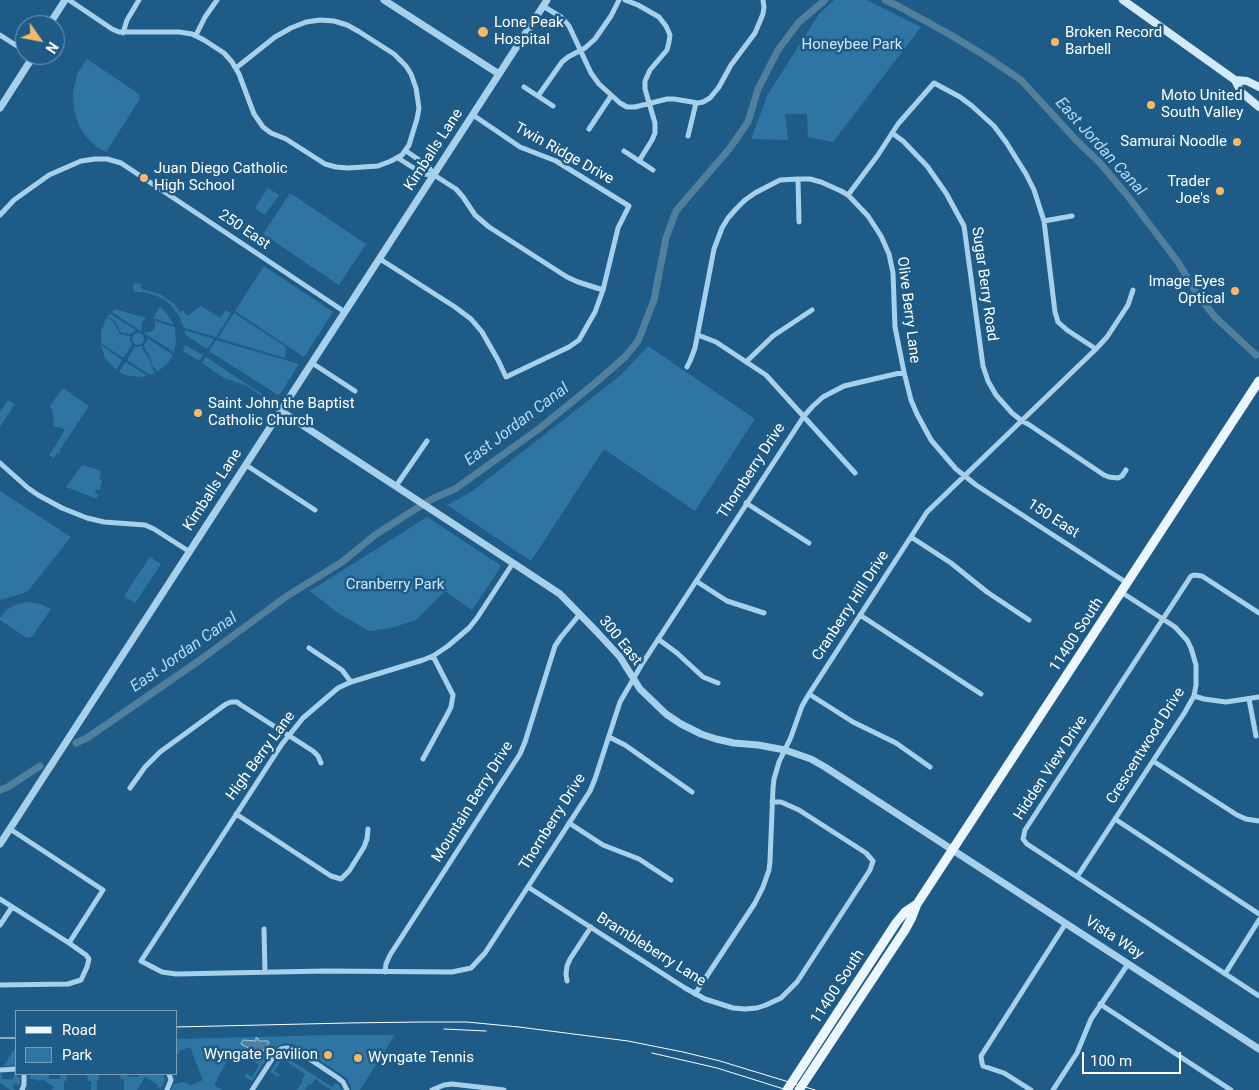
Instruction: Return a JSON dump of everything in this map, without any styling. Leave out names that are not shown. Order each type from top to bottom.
[{"type":"main road","points":[[1123,0],[1235,80],[1247,81],[1259,87]]},
{"type":"main road","points":[[1235,80],[1240,92],[1259,108]]},
{"type":"main road","name":"11400 South","points":[[799,1090],[905,930],[917,904],[1259,381]]},
{"type":"main road","name":"11400 South","points":[[787,1090],[896,924],[905,912],[917,904]]},
{"type":"street","points":[[56,15],[67,0],[112,29],[123,33],[179,32],[196,35],[224,53],[236,68],[254,114],[263,126],[271,133],[320,161],[336,167],[378,166],[402,155],[415,128],[419,108],[416,88],[406,66],[394,54],[352,27],[340,22],[327,20],[313,21],[291,28],[275,37],[236,68]]},
{"type":"street","points":[[123,33],[126,20],[139,0]]},
{"type":"street","points":[[196,35],[205,17],[217,0]]},
{"type":"street","points":[[384,0],[499,74]]},
{"type":"street","points":[[538,96],[562,62],[595,39],[611,16],[619,0]]},
{"type":"street","points":[[625,0],[659,17],[670,35],[665,53],[646,77],[645,89],[655,133],[639,161]]},
{"type":"street","points":[[545,3],[567,23],[573,32],[596,81],[620,104],[627,107],[635,107],[670,99],[696,103],[706,101],[716,92],[731,65],[755,33],[763,14],[762,0]]},
{"type":"street","name":"Kimballs Lane","points":[[0,844],[545,3]]},
{"type":"street","points":[[0,35],[15,45]]},
{"type":"street","points":[[0,108],[27,65]]},
{"type":"street","points":[[848,195],[904,116],[934,83],[960,97],[978,110],[994,126],[1022,166],[1034,190],[1044,222],[1055,312],[1058,322],[1066,330],[1096,349]]},
{"type":"street","points":[[524,87],[553,106]]},
{"type":"street","points":[[589,129],[611,96]]},
{"type":"street","points":[[688,136],[696,103]]},
{"type":"street","name":"Twin Ridge Drive","points":[[380,259],[471,319],[482,332],[506,377],[569,347],[579,340],[595,312],[603,290],[618,228],[629,206],[556,161],[520,147],[473,115]]},
{"type":"street","name":"Sugar Berry Road","points":[[892,133],[903,141],[927,166],[962,220],[966,233],[983,366],[996,395],[1022,421],[1109,477],[1122,476],[1126,470]]},
{"type":"street","points":[[624,151],[653,170]]},
{"type":"street","points":[[402,155],[428,166],[434,175],[456,189],[475,214],[489,227],[567,277],[603,290]]},
{"type":"street","points":[[402,155],[423,174],[434,175]]},
{"type":"street","name":"250 East","points":[[0,215],[14,200],[50,176],[81,161],[107,159],[121,163],[345,312]]},
{"type":"street","points":[[798,179],[799,222]]},
{"type":"street","name":"Olive Berry Lane","points":[[687,367],[698,335],[714,249],[728,218],[745,200],[764,187],[780,180],[810,179],[822,182],[848,195],[859,206],[881,236],[889,254],[893,273],[895,327],[911,400],[924,428],[939,451],[964,476]]},
{"type":"street","points":[[1044,222],[1072,216]]},
{"type":"street","name":"Cranberry Hill Drive","points":[[695,994],[755,903],[763,887],[770,861],[774,779],[802,706],[809,694],[930,508],[1096,349],[1107,337],[1128,304],[1134,290]]},
{"type":"street","points":[[746,362],[773,336],[812,310]]},
{"type":"street","points":[[698,335],[716,342],[766,375],[855,473]]},
{"type":"street","points":[[312,363],[355,391]]},
{"type":"street","name":"Thornberry Drive","points":[[141,961],[162,972],[176,974],[452,972],[471,968],[485,953],[593,785],[620,702],[633,678],[804,416],[823,398],[844,386],[904,372]]},
{"type":"street","name":"300 East","points":[[281,411],[560,594],[620,657],[640,688],[666,714],[681,724],[716,739],[785,750],[811,760],[825,767],[953,850]]},
{"type":"street","points":[[396,486],[427,441]]},
{"type":"street","points":[[0,463],[28,488],[62,508],[87,518],[104,522],[145,525],[190,552]]},
{"type":"street","points":[[246,465],[315,510]]},
{"type":"street","name":"150 East","points":[[964,476],[1127,583]]},
{"type":"street","points":[[746,503],[809,543]]},
{"type":"street","points":[[911,537],[951,563],[987,592],[1029,620]]},
{"type":"street","name":"High Berry Lane","points":[[141,961],[288,735],[303,718],[338,688],[351,682],[433,656],[458,638],[485,607],[514,563]]},
{"type":"street","name":"Hidden View Drive","points":[[1259,614],[1202,576],[1194,575],[1189,579],[1024,834],[1023,839],[1027,844],[1259,996]]},
{"type":"street","points":[[696,581],[728,600],[764,613]]},
{"type":"street","name":"Crescentwood Drive","points":[[1077,877],[1185,712],[1194,696],[1196,685],[1196,665],[1191,648],[1181,633],[1121,592]]},
{"type":"street","name":"Mountain Berry Drive","points":[[386,972],[386,964],[390,955],[520,754],[555,646],[580,614]]},
{"type":"street","points":[[860,616],[981,694]]},
{"type":"street","points":[[658,639],[677,653],[703,677],[718,683]]},
{"type":"street","points":[[309,648],[342,670],[351,682]]},
{"type":"street","points":[[424,759],[451,707],[453,695],[433,656]]},
{"type":"street","points":[[809,694],[853,722],[896,743],[930,768]]},
{"type":"street","points":[[1194,696],[1226,702],[1259,697]]},
{"type":"street","points":[[1250,699],[1256,736]]},
{"type":"street","points":[[130,788],[152,758],[228,703],[234,702],[239,703],[313,751],[321,763]]},
{"type":"street","points":[[609,737],[625,745],[692,792]]},
{"type":"street","points":[[1153,761],[1237,815],[1259,821]]},
{"type":"street","name":"Brambleberry Lane","points":[[528,887],[695,994],[714,1003],[733,1008],[745,1009],[766,1006],[782,998],[797,982],[870,870],[873,860],[866,853],[799,810],[781,802],[772,802]]},
{"type":"street","points":[[236,814],[331,876],[341,879],[349,871],[364,847],[368,829]]},
{"type":"street","points":[[1115,819],[1259,914]]},
{"type":"street","points":[[569,823],[603,845],[639,859],[671,880]]},
{"type":"street","points":[[10,829],[103,890],[69,943]]},
{"type":"street","name":"Vista Way","points":[[953,850],[1259,1050]]},
{"type":"street","points":[[0,899],[69,943],[89,959],[88,967],[81,980],[68,984],[0,985]]},
{"type":"street","points":[[0,925],[12,907]]},
{"type":"street","points":[[1225,974],[1259,920]]},
{"type":"street","points":[[1031,1090],[1009,1076],[983,1066],[982,1052],[1066,923]]},
{"type":"street","points":[[567,982],[567,966],[590,927]]},
{"type":"street","points":[[264,929],[265,972]]},
{"type":"street","points":[[1053,1090],[1076,1053],[1087,1026],[1100,1004],[1128,964]]},
{"type":"street","points":[[1100,1004],[1232,1090]]},
{"type":"street","points":[[252,1090],[276,1053],[281,1049],[287,1048],[296,1050],[338,1078],[343,1082],[347,1090]]},
{"type":"street","points":[[0,1070],[15,1069]]},
{"type":"street","points":[[22,1090],[24,1075]]},
{"type":"street","points":[[167,1090],[171,1083],[170,1075]]},
{"type":"street","points":[[432,1090],[452,1084],[504,1090]]},
{"type":"green space","name":"Honeybee Park","points":[[834,0],[867,0],[921,27],[833,142],[808,137],[807,114],[785,114],[788,140],[751,139],[768,94],[819,14]]},
{"type":"green space","points":[[87,59],[139,94],[140,99],[106,152],[87,138],[79,126],[74,110],[73,93],[77,74]]},
{"type":"green space","points":[[268,188],[279,195],[265,215],[255,208]]},
{"type":"green space","points":[[290,193],[366,244],[339,285],[263,234]]},
{"type":"green space","points":[[264,266],[333,312],[304,357],[235,311]]},
{"type":"green space","points":[[135,283],[142,284],[140,287],[142,289],[162,295],[174,304],[180,312],[183,310],[187,316],[201,306],[220,318],[226,310],[231,313],[216,337],[184,328],[179,316],[171,305],[157,296],[144,292],[134,292],[133,286]]},
{"type":"green space","points":[[160,307],[167,314],[174,325],[153,318]]},
{"type":"green space","points":[[115,309],[146,318],[142,322],[141,331],[112,312]]},
{"type":"green space","points":[[234,313],[286,347],[285,358],[218,338]]},
{"type":"green space","points":[[110,314],[136,330],[131,334],[122,333],[115,321],[108,316]]},
{"type":"green space","points":[[107,317],[113,321],[120,334],[130,336],[132,345],[123,358],[101,343],[101,331]]},
{"type":"green space","points":[[155,321],[175,327],[176,342],[174,352],[144,333],[154,330]]},
{"type":"green space","points":[[184,330],[214,339],[207,349],[186,335]]},
{"type":"green space","points":[[136,333],[140,333],[144,339],[140,345],[136,345],[132,341],[132,337]]},
{"type":"green space","points":[[147,338],[173,355],[168,363],[157,372],[145,349],[144,345]]},
{"type":"green space","points":[[216,340],[299,364],[278,395],[209,351]]},
{"type":"green space","points":[[101,345],[122,360],[116,370],[105,358]]},
{"type":"green space","points":[[185,345],[203,355],[199,361],[183,351]]},
{"type":"green space","points":[[142,346],[155,373],[150,375],[127,360],[135,347]]},
{"type":"green space","points":[[648,346],[755,419],[695,511],[604,449],[531,561],[447,505],[471,492],[621,375]]},
{"type":"green space","points":[[206,357],[274,402],[272,403],[247,386],[224,378],[202,363]]},
{"type":"green space","points":[[126,362],[147,376],[138,377],[119,372]]},
{"type":"green space","points":[[63,388],[89,406],[59,451],[59,454],[57,453],[54,458],[49,455],[65,430],[60,427],[54,427],[53,413],[50,406]]},
{"type":"green space","points":[[8,400],[15,404],[0,427],[0,412]]},
{"type":"green space","points":[[82,465],[101,471],[99,479],[102,480],[100,490],[96,489],[95,493],[98,494],[97,499],[66,487]]},
{"type":"green space","points":[[0,491],[71,537],[28,591],[0,600]]},
{"type":"green space","name":"Cranberry Park","points":[[427,517],[500,565],[500,568],[472,610],[445,591],[416,620],[391,628],[369,631],[338,613],[310,591]]},
{"type":"green space","points":[[150,557],[161,564],[135,603],[124,596]]},
{"type":"green space","points":[[28,602],[40,604],[51,609],[32,637],[27,638],[0,620],[0,618],[6,610],[17,604]]},
{"type":"green space","points":[[395,1035],[360,1090],[351,1090],[347,1078],[293,1044],[284,1043],[274,1048],[252,1081],[245,1077],[245,1075],[246,1073],[252,1077],[259,1065],[237,1050],[233,1056],[231,1055],[214,1085],[222,1090],[171,1090],[174,1084],[185,1082],[191,1085],[203,1080],[190,1047],[179,1051],[178,1054],[178,1039]]},
{"type":"green space","points":[[15,1048],[15,1065],[4,1066]]},
{"type":"green space","points":[[286,1053],[292,1054],[295,1057],[293,1062],[332,1087],[335,1083],[339,1085],[341,1090],[331,1090],[315,1079],[305,1090],[297,1090],[305,1074],[283,1059],[274,1071],[280,1075],[278,1077],[270,1072],[280,1057]]},
{"type":"green space","points":[[0,1073],[2,1074],[2,1079],[13,1079],[14,1073],[20,1078],[20,1084],[15,1083],[12,1087],[16,1090],[11,1090],[0,1083]]},
{"type":"green space","points":[[31,1075],[49,1075],[49,1079],[60,1079],[60,1075],[67,1075],[66,1081],[64,1081],[64,1090],[52,1090],[54,1087],[42,1079],[40,1081],[29,1078]]},
{"type":"green space","points":[[87,1075],[99,1075],[97,1090],[91,1090],[91,1081],[88,1081]]},
{"type":"green space","points":[[120,1075],[138,1077],[139,1075],[163,1075],[165,1080],[160,1089],[157,1087],[158,1085],[145,1077],[137,1090],[124,1090],[124,1080],[120,1078]]},
{"type":"shaded area","points":[[256,1038],[259,1041],[268,1041],[269,1043],[261,1053],[241,1044],[243,1040],[256,1041]]},
{"type":"waterway","name":"East Jordan Canal","points":[[76,743],[87,738],[200,660],[287,596],[342,562],[375,535],[434,498],[455,489],[540,428],[625,357],[638,341],[654,300],[666,238],[676,211],[730,148],[748,122],[758,89],[778,50],[799,22],[825,0]]},
{"type":"waterway","name":"East Jordan Canal","points":[[885,0],[949,34],[1021,80],[1100,163],[1127,195],[1178,262],[1197,294],[1215,317],[1256,355]]},
{"type":"waterway","name":"East Jordan Canal","points":[[0,790],[8,787],[40,766]]},
{"type":"tram line","points":[[178,1027],[467,1022],[519,1027],[628,1041],[683,1052],[720,1061],[815,1090]]},
{"type":"tram line","points":[[444,1029],[486,1031]]},
{"type":"tram line","points":[[0,1038],[15,1038]]},
{"type":"tram line","points":[[652,1053],[717,1068],[787,1090]]},
{"type":"place","name":"Lone Peak Hospital","points":[[483,32]]},
{"type":"place","name":"Broken Record Barbell","points":[[1055,42]]},
{"type":"place","name":"Moto United South Valley","points":[[1151,105]]},
{"type":"place","name":"Samurai Noodle","points":[[1237,142]]},
{"type":"place","name":"Juan Diego Catholic High School","points":[[144,178]]},
{"type":"place","name":"Trader Joe's","points":[[1220,191]]},
{"type":"place","name":"Image Eyes Optical","points":[[1235,291]]},
{"type":"place","name":"Saint John the Baptist Catholic Church","points":[[198,413]]},
{"type":"place","name":"Wyngate Pavilion","points":[[328,1055]]},
{"type":"place","name":"Wyngate Tennis","points":[[358,1058]]}]
